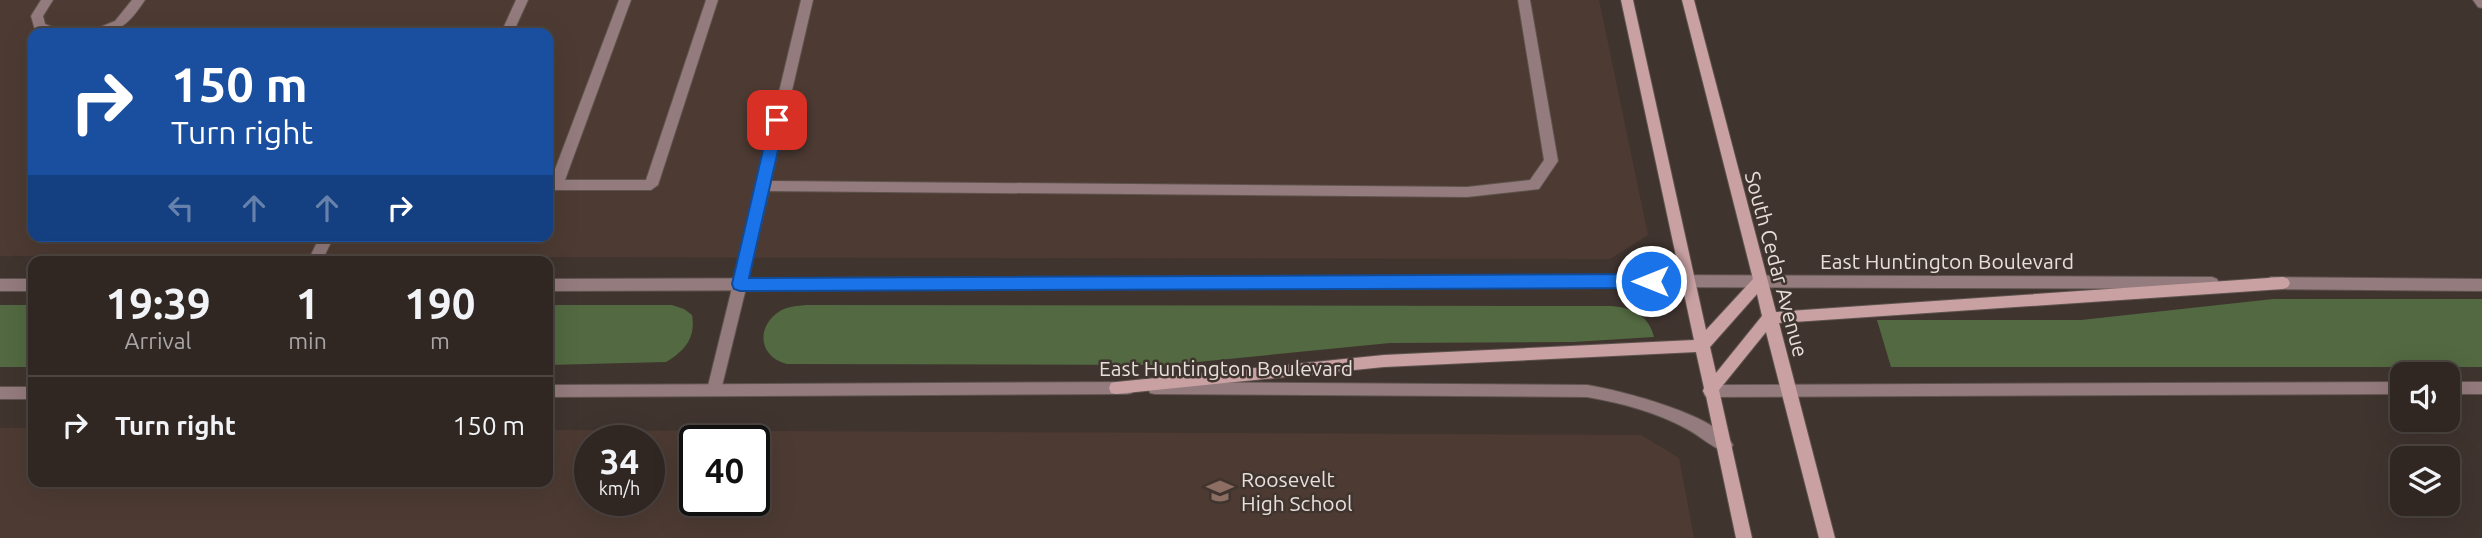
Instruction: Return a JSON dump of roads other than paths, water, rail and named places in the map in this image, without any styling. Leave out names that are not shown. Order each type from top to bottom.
[{"type":"main road","points":[[1627,0],[1744,538]]},
{"type":"main road","name":"South Cedar Avenue","points":[[1688,0],[1827,538]]},
{"type":"main road","points":[[1116,388],[1384,361],[1701,346],[1759,281]]},
{"type":"main road","points":[[1710,390],[1769,318],[2283,283]]},
{"type":"street","points":[[42,28],[39,27],[37,16],[47,0]]},
{"type":"street","points":[[109,28],[119,24],[139,0]]},
{"type":"street","points":[[509,28],[522,0]]},
{"type":"street","points":[[553,183],[625,0]]},
{"type":"street","points":[[553,186],[651,186],[712,0]]},
{"type":"street","points":[[714,390],[807,0]]},
{"type":"street","points":[[762,187],[1467,192],[1534,185],[1551,161],[1524,0]]},
{"type":"street","name":"East Huntington Boulevard","points":[[553,285],[1759,281],[2482,285]]},
{"type":"street","points":[[0,285],[28,285]]},
{"type":"street","name":"East Huntington Boulevard","points":[[553,391],[1116,388],[1587,391],[1616,395],[1678,417],[1703,428],[1725,445]]},
{"type":"street","points":[[1710,390],[2390,388]]},
{"type":"street","points":[[2460,388],[2482,388]]},
{"type":"street","points":[[0,393],[28,393]]},
{"type":"place","name":"Roosevelt High School","points":[[1220,491]]}]
